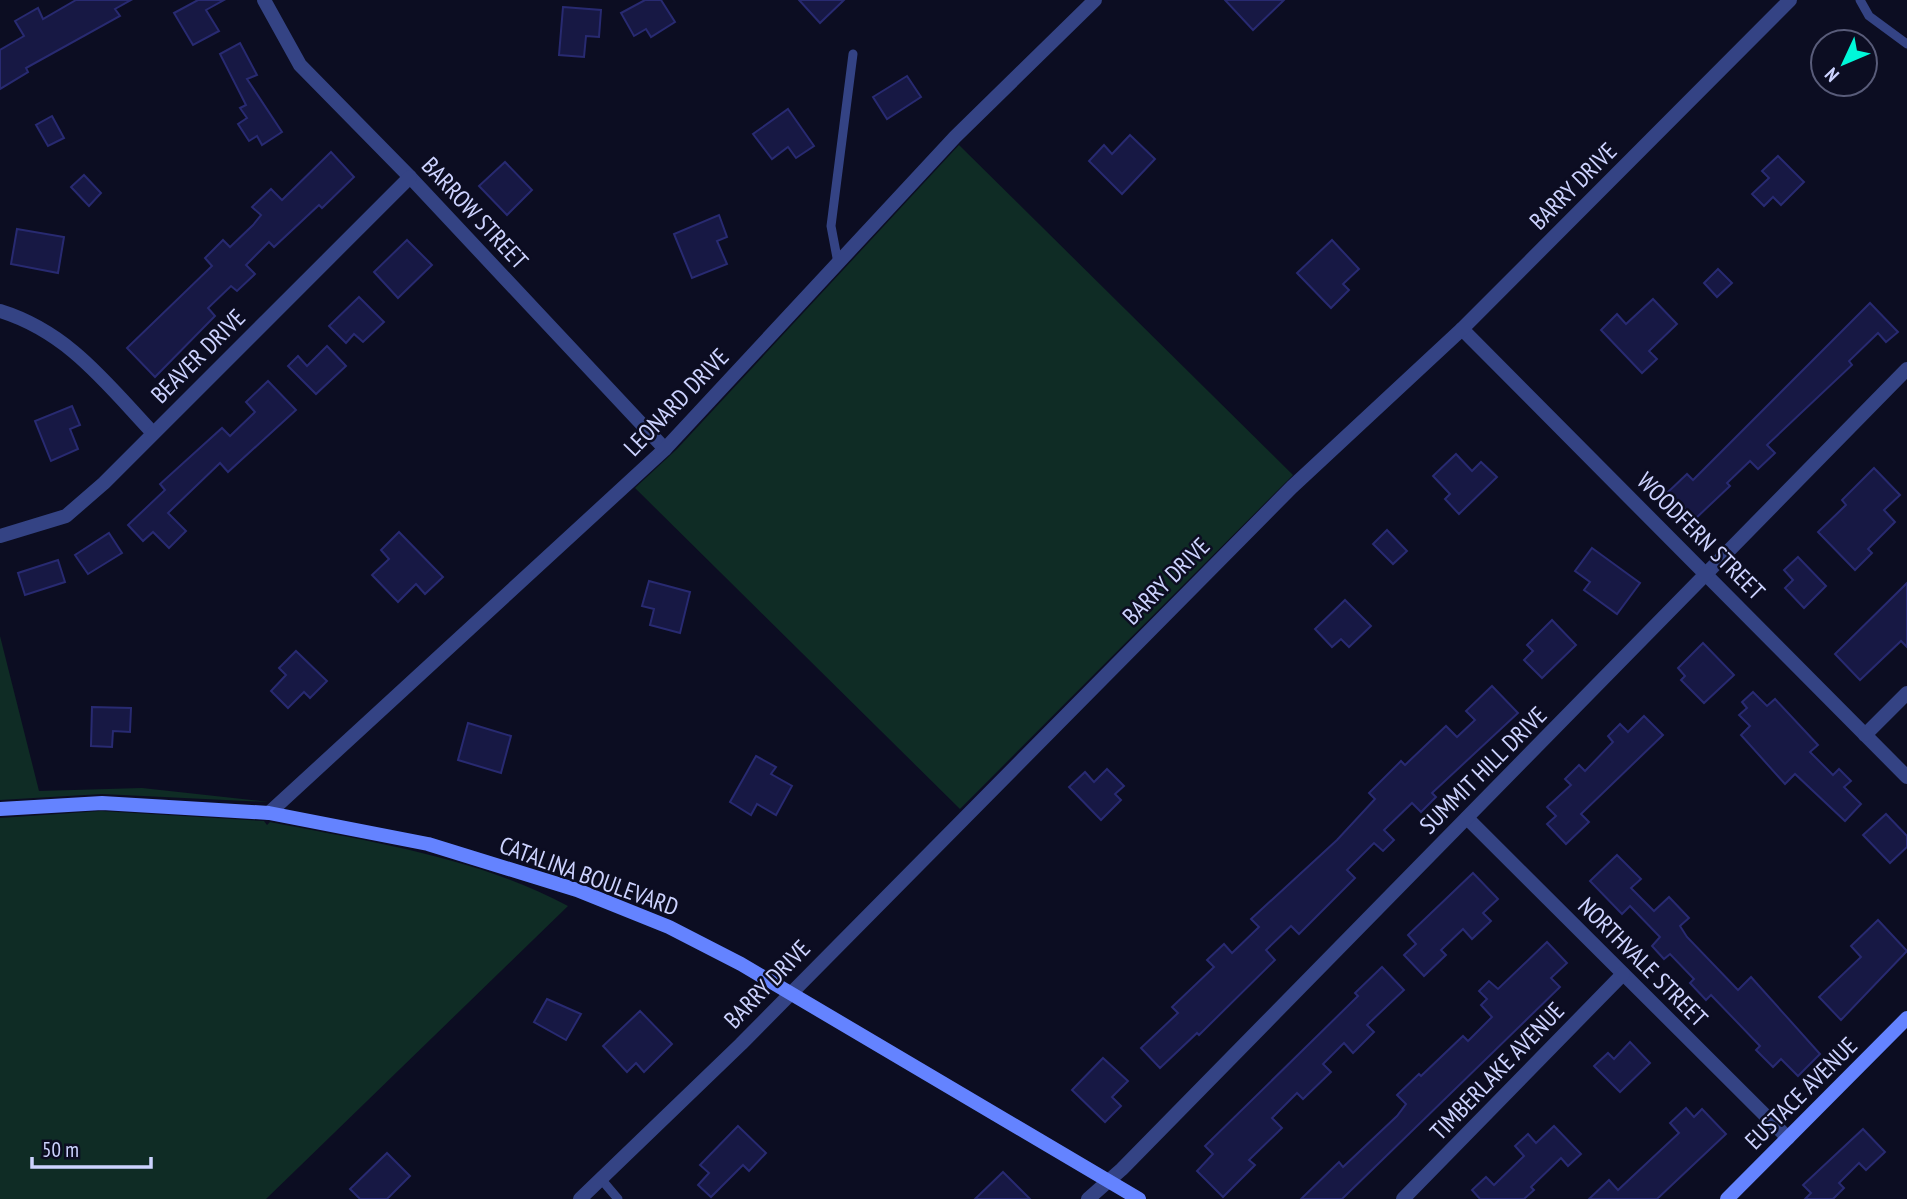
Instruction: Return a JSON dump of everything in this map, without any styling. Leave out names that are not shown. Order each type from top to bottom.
[{"type":"street","name":"BARROW STREET","points":[[264,0],[300,65],[410,177],[665,449]]},
{"type":"street","name":"LEONARD DRIVE","points":[[269,813],[468,633],[665,449],[955,137],[1095,0]]},
{"type":"street","name":"BARRY DRIVE","points":[[580,1199],[790,993],[1292,487],[1462,329],[1790,0]]},
{"type":"street","name":"BEAVER DRIVE","points":[[0,536],[66,516],[410,177]]},
{"type":"street","points":[[0,311],[46,330],[73,348],[153,432]]},
{"type":"street","name":"WOODFERN STREET","points":[[1462,329],[1907,777]]},
{"type":"street","name":"SUMMIT HILL DRIVE","points":[[1088,1199],[1134,1156],[1907,369]]},
{"type":"street","points":[[1865,735],[1907,693]]},
{"type":"street","name":"CATALINA BOULEVARD","points":[[0,809],[102,803],[269,813],[428,845],[577,890],[669,927],[790,993],[1139,1199]]},
{"type":"street","name":"NORTHVALE STREET","points":[[1466,818],[1788,1138]]},
{"type":"street","name":"TIMBERLAKE AVENUE","points":[[1403,1199],[1623,974]]},
{"type":"street","name":"EUSTACE AVENUE","points":[[1727,1199],[1907,1018]]},
{"type":"lane","points":[[1860,0],[1869,16],[1907,44]]},
{"type":"lane","points":[[838,263],[831,226],[853,54]]},
{"type":"lane","points":[[600,1179],[618,1199]]},
{"type":"green space","points":[[959,145],[1293,475],[960,809],[635,488],[677,449]]},
{"type":"green space","points":[[0,636],[39,791],[142,788],[269,802],[102,794],[0,800]]},
{"type":"green space","points":[[101,811],[264,821],[267,825],[270,822],[347,837],[460,863],[533,889],[568,906],[266,1199],[0,1199],[0,818]]},
{"type":"building","points":[[76,0],[131,0],[115,9],[120,16],[26,68],[28,72],[0,89],[0,50],[24,36],[15,21],[38,8],[43,19]]},
{"type":"building","points":[[198,0],[224,0],[206,10],[219,31],[193,45],[174,13]]},
{"type":"building","points":[[645,0],[661,0],[675,22],[651,37],[646,29],[634,36],[621,13]]},
{"type":"building","points":[[799,0],[844,0],[820,23]]},
{"type":"building","points":[[1225,0],[1284,0],[1253,30]]},
{"type":"building","points":[[563,7],[601,10],[599,37],[586,36],[584,57],[559,55]]},
{"type":"building","points":[[240,43],[257,75],[247,79],[282,132],[262,145],[257,136],[249,141],[238,124],[247,118],[240,108],[246,105],[220,54]]},
{"type":"building","points":[[907,76],[921,97],[887,119],[873,97]]},
{"type":"building","points":[[788,109],[814,146],[796,158],[788,147],[772,159],[753,134]]},
{"type":"building","points":[[52,116],[64,138],[48,146],[36,125]]},
{"type":"building","points":[[1130,135],[1155,159],[1122,194],[1089,161],[1104,145],[1112,154]]},
{"type":"building","points":[[331,152],[354,177],[322,208],[319,205],[274,247],[269,242],[246,265],[255,274],[237,291],[231,286],[208,308],[215,316],[155,377],[127,348],[212,266],[205,258],[223,240],[230,247],[253,225],[261,215],[252,207],[271,189],[282,200]]},
{"type":"building","points":[[1778,156],[1804,182],[1781,205],[1773,197],[1764,206],[1752,194],[1769,178],[1762,171]]},
{"type":"building","points":[[505,162],[532,190],[507,215],[479,186]]},
{"type":"building","points":[[84,175],[101,193],[89,206],[71,187]]},
{"type":"building","points":[[719,215],[727,237],[717,241],[727,264],[692,278],[674,234]]},
{"type":"building","points":[[17,229],[64,237],[58,273],[11,264]]},
{"type":"building","points":[[407,240],[432,265],[398,298],[374,272]]},
{"type":"building","points":[[1332,240],[1359,269],[1343,284],[1349,290],[1331,308],[1297,273]]},
{"type":"building","points":[[1718,269],[1732,283],[1717,297],[1704,283]]},
{"type":"building","points":[[359,297],[384,322],[363,342],[354,334],[346,343],[329,326]]},
{"type":"building","points":[[1653,299],[1677,324],[1649,351],[1657,359],[1642,373],[1601,330],[1617,314],[1626,324]]},
{"type":"building","points":[[1870,303],[1898,332],[1886,342],[1878,333],[1849,361],[1852,365],[1767,445],[1775,453],[1758,469],[1750,461],[1727,483],[1730,486],[1695,519],[1668,492],[1687,474],[1693,480]]},
{"type":"building","points":[[327,346],[346,366],[316,394],[288,366],[298,356],[307,366]]},
{"type":"building","points":[[268,381],[296,410],[228,472],[220,463],[168,513],[186,531],[169,548],[153,532],[143,541],[128,525],[165,490],[160,484],[222,428],[230,436],[255,412],[246,402]]},
{"type":"building","points":[[72,406],[80,425],[70,429],[78,449],[51,461],[35,421]]},
{"type":"building","points":[[1456,454],[1472,471],[1481,462],[1497,477],[1459,514],[1445,499],[1450,494],[1433,476]]},
{"type":"building","points":[[1874,468],[1900,495],[1884,510],[1895,522],[1868,549],[1872,553],[1855,570],[1818,532],[1846,505],[1842,500]]},
{"type":"building","points":[[1387,530],[1407,551],[1393,564],[1373,544]]},
{"type":"building","points":[[399,532],[443,577],[425,594],[416,584],[398,602],[372,575],[389,559],[381,550]]},
{"type":"building","points":[[109,533],[122,553],[88,574],[75,555]]},
{"type":"building","points":[[1592,548],[1640,583],[1617,614],[1584,590],[1590,582],[1575,571]]},
{"type":"building","points":[[1798,557],[1826,586],[1804,608],[1785,588],[1793,580],[1784,570]]},
{"type":"building","points":[[58,560],[65,582],[25,595],[18,573]]},
{"type":"building","points":[[649,581],[690,592],[680,633],[650,625],[654,609],[642,606]]},
{"type":"building","points":[[1907,583],[1907,647],[1901,641],[1860,680],[1835,654]]},
{"type":"building","points":[[1345,600],[1371,626],[1349,647],[1341,639],[1332,647],[1315,629]]},
{"type":"building","points":[[1552,620],[1576,645],[1542,678],[1524,660],[1533,651],[1527,645]]},
{"type":"building","points":[[1703,643],[1734,675],[1704,703],[1681,680],[1685,676],[1678,668]]},
{"type":"building","points":[[296,651],[327,681],[310,698],[304,692],[288,708],[271,691],[286,675],[279,668]]},
{"type":"building","points":[[1492,686],[1518,713],[1432,793],[1436,797],[1421,812],[1412,803],[1384,830],[1394,840],[1383,851],[1374,843],[1347,870],[1355,878],[1299,934],[1291,926],[1266,950],[1275,960],[1199,1035],[1197,1033],[1160,1068],[1141,1048],[1178,1013],[1172,1007],[1214,967],[1207,960],[1224,944],[1232,953],[1259,927],[1251,919],[1337,840],[1375,799],[1369,793],[1401,761],[1405,765],[1446,726],[1457,737],[1475,720],[1466,711]]},
{"type":"building","points":[[1753,692],[1767,706],[1775,699],[1818,745],[1810,752],[1833,775],[1839,769],[1851,781],[1844,787],[1861,804],[1845,821],[1795,774],[1785,784],[1741,735],[1750,726],[1739,715],[1747,708],[1742,702]]},
{"type":"building","points":[[92,707],[131,708],[130,732],[113,731],[112,747],[91,746]]},
{"type":"building","points":[[1644,716],[1663,735],[1581,814],[1589,822],[1566,844],[1547,824],[1556,816],[1547,807],[1571,785],[1565,779],[1579,765],[1585,771],[1613,742],[1608,736],[1620,724],[1628,732]]},
{"type":"building","points":[[468,723],[511,736],[501,773],[458,760]]},
{"type":"building","points":[[756,756],[776,767],[771,774],[792,786],[776,815],[757,804],[751,815],[730,802]]},
{"type":"building","points":[[1107,769],[1124,786],[1115,794],[1121,800],[1101,820],[1069,787],[1085,772],[1094,782]]},
{"type":"building","points":[[1886,814],[1907,836],[1907,847],[1890,863],[1863,835]]},
{"type":"building","points":[[1617,855],[1641,879],[1631,888],[1654,911],[1669,897],[1689,918],[1680,926],[1687,937],[1738,990],[1751,977],[1820,1054],[1798,1076],[1781,1059],[1773,1067],[1756,1050],[1760,1046],[1711,995],[1706,1000],[1690,983],[1694,979],[1670,954],[1664,959],[1652,946],[1660,937],[1630,906],[1622,914],[1590,881]]},
{"type":"building","points":[[1473,873],[1498,899],[1483,913],[1491,921],[1472,939],[1463,929],[1441,950],[1446,955],[1424,976],[1404,955],[1416,944],[1408,935]]},
{"type":"building","points":[[1878,920],[1907,951],[1841,1020],[1819,997],[1861,957],[1851,946]]},
{"type":"building","points":[[1547,942],[1567,963],[1551,978],[1560,987],[1342,1199],[1301,1199],[1339,1162],[1343,1167],[1397,1116],[1406,1104],[1397,1095],[1419,1074],[1421,1076],[1463,1036],[1468,1041],[1492,1017],[1481,1005],[1487,999],[1479,991],[1489,981],[1498,989]]},
{"type":"building","points":[[1382,967],[1404,990],[1367,1025],[1374,1032],[1353,1053],[1344,1043],[1323,1064],[1331,1072],[1303,1099],[1297,1093],[1272,1118],[1282,1128],[1249,1160],[1255,1165],[1223,1197],[1197,1171],[1213,1154],[1205,1146],[1358,996],[1355,993]]},
{"type":"building","points":[[547,999],[581,1014],[566,1040],[534,1022]]},
{"type":"building","points":[[640,1011],[672,1044],[644,1072],[636,1063],[627,1072],[603,1046]]},
{"type":"building","points":[[1630,1042],[1650,1063],[1620,1092],[1594,1066],[1608,1053],[1614,1059]]},
{"type":"building","points":[[1103,1058],[1128,1081],[1112,1097],[1121,1106],[1105,1122],[1072,1090]]},
{"type":"building","points":[[1686,1108],[1694,1117],[1702,1109],[1726,1134],[1657,1199],[1589,1199],[1609,1180],[1618,1190],[1679,1133],[1670,1123]]},
{"type":"building","points":[[738,1126],[766,1153],[749,1171],[743,1165],[711,1197],[698,1185],[709,1173],[700,1165]]},
{"type":"building","points":[[1554,1126],[1581,1154],[1568,1166],[1561,1158],[1531,1187],[1534,1190],[1524,1199],[1480,1199],[1472,1190],[1486,1177],[1494,1185],[1524,1156],[1515,1146],[1528,1134],[1536,1143]]},
{"type":"building","points":[[1863,1129],[1885,1152],[1866,1170],[1859,1163],[1839,1183],[1844,1188],[1833,1199],[1805,1199],[1811,1193],[1803,1185]]},
{"type":"building","points":[[387,1153],[410,1176],[387,1199],[360,1199],[350,1189]]},
{"type":"building","points":[[1003,1172],[1030,1199],[975,1199]]}]
